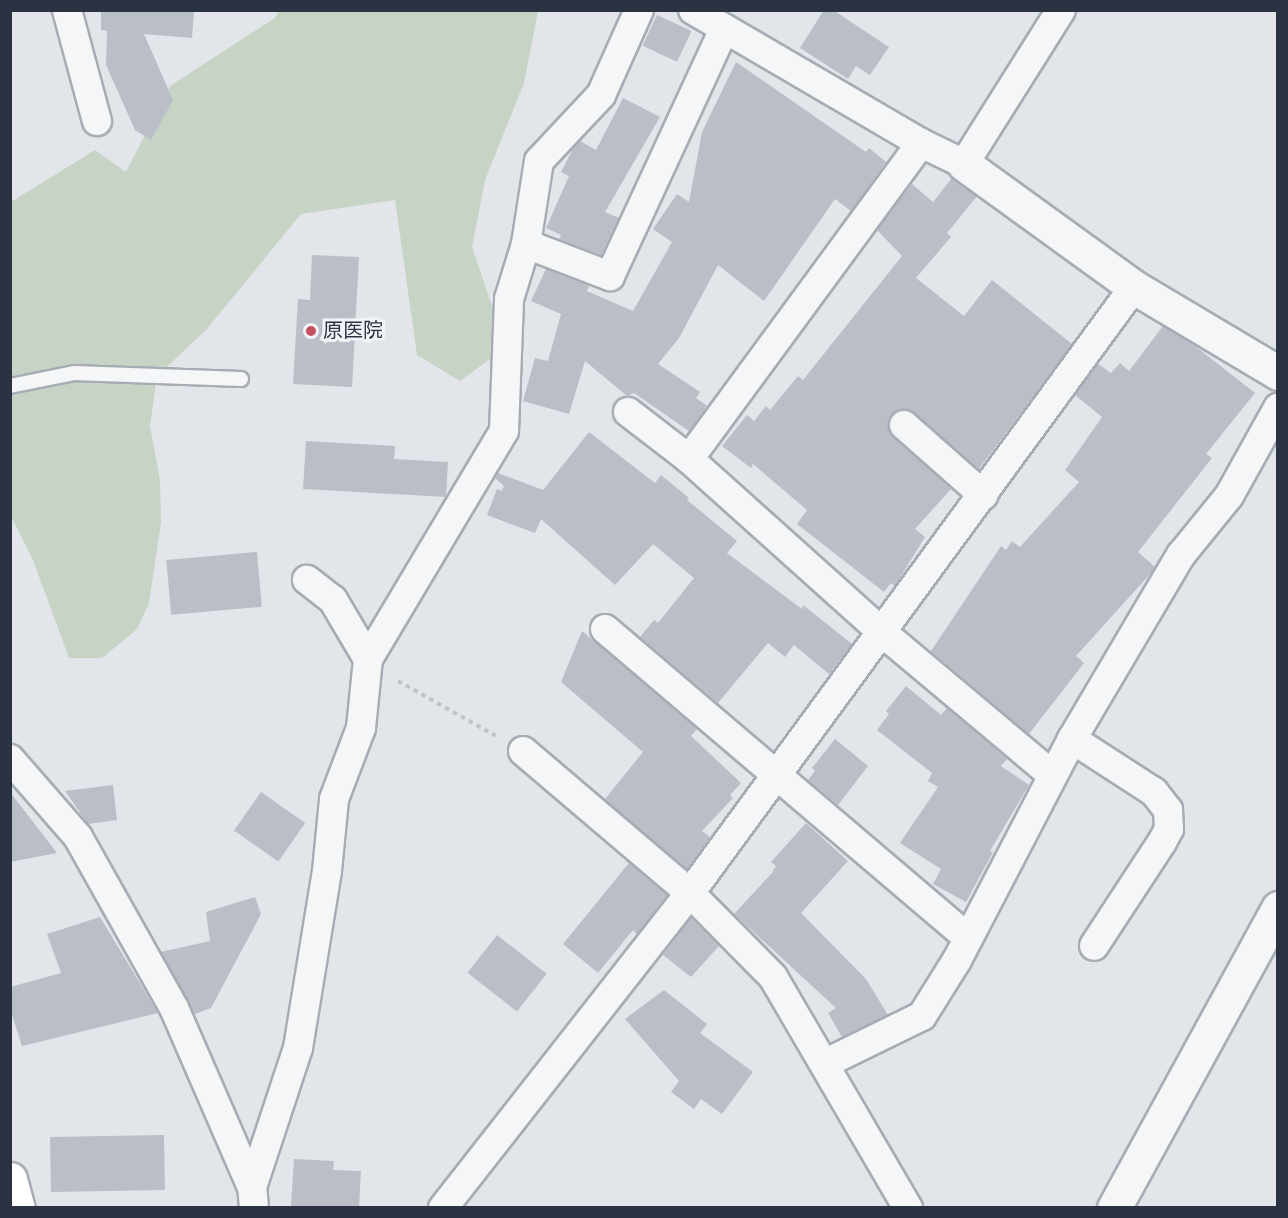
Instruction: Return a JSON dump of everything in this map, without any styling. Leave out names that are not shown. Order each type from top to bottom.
[{"type":"main road","points":[[10,1179],[18,1208]]},
{"type":"street","points":[[67,10],[97,121]]},
{"type":"street","points":[[253,1197],[298,1048],[327,871],[334,799],[361,728],[368,659],[504,431],[509,299],[526,244],[539,161],[601,95],[639,10]]},
{"type":"street","points":[[693,10],[723,31],[921,143],[964,164],[1134,287],[1278,373]]},
{"type":"street","points":[[964,164],[1060,10]]},
{"type":"street","points":[[526,244],[610,276],[723,31]]},
{"type":"street","points":[[689,459],[921,143]]},
{"type":"street","points":[[443,1208],[690,893],[883,633],[1134,287]]},
{"type":"street","points":[[826,1063],[922,1016],[968,938],[1072,739],[1181,555],[1228,496],[1278,408]]},
{"type":"street","points":[[628,412],[689,459],[883,633],[1052,774]]},
{"type":"street","points":[[904,424],[983,495]]},
{"type":"street","points":[[307,580],[333,600],[368,659]]},
{"type":"street","points":[[605,629],[968,938]]},
{"type":"street","points":[[1072,739],[1154,792],[1168,810],[1169,830],[1094,946]]},
{"type":"street","points":[[523,751],[690,893],[773,977],[826,1063],[908,1208]]},
{"type":"street","points":[[10,759],[84,847],[174,1008],[253,1197]]},
{"type":"street","points":[[1114,1208],[1278,908]]},
{"type":"lane","points":[[10,386],[74,373],[241,379]]},
{"type":"path","points":[[368,659],[381,671],[523,751]]},
{"type":"green space","points":[[279,11],[538,11],[524,83],[485,180],[472,247],[506,347],[460,381],[417,355],[395,200],[301,214],[206,330],[157,376],[150,426],[160,480],[161,522],[149,603],[137,629],[102,658],[69,658],[33,560],[11,516],[11,202],[95,150],[126,172],[170,86],[275,18]]},
{"type":"building","points":[[101,10],[194,10],[192,38],[144,34],[173,100],[151,140],[135,130],[106,65],[107,31],[101,30]]},
{"type":"building","points":[[824,10],[833,10],[889,47],[870,75],[856,66],[848,79],[800,48]]},
{"type":"building","points":[[657,15],[691,31],[677,62],[643,46]]},
{"type":"building","points":[[736,62],[866,152],[869,148],[886,162],[851,211],[835,199],[764,301],[718,265],[679,338],[658,364],[700,392],[696,398],[707,406],[689,431],[634,393],[627,396],[585,361],[569,414],[523,401],[535,358],[548,361],[561,314],[531,301],[546,269],[589,286],[587,291],[633,311],[672,242],[653,229],[677,194],[689,202],[702,132]]},
{"type":"building","points":[[623,98],[660,117],[605,212],[619,218],[601,255],[559,239],[561,235],[546,228],[569,176],[561,172],[573,149],[580,141],[596,150]]},
{"type":"building","points":[[952,178],[977,196],[947,233],[951,237],[916,278],[964,316],[992,280],[1072,344],[979,469],[914,412],[899,409],[891,415],[888,422],[893,437],[951,489],[915,529],[925,537],[895,586],[891,583],[884,592],[797,524],[807,510],[753,464],[751,468],[722,446],[747,415],[754,421],[766,406],[770,410],[798,376],[803,380],[902,256],[877,230],[912,184],[933,202]]},
{"type":"building","points":[[312,255],[359,257],[352,387],[293,384],[298,299],[310,300]]},
{"type":"building","points":[[1163,326],[1195,346],[1255,393],[1206,454],[1212,458],[1138,552],[1155,567],[1076,656],[1084,663],[1029,734],[931,651],[1001,546],[1006,550],[1012,541],[1020,547],[1079,482],[1065,470],[1102,417],[1075,395],[1098,364],[1111,373],[1120,363],[1129,371]]},
{"type":"building","points":[[589,432],[655,483],[661,475],[689,498],[687,500],[737,541],[727,553],[802,609],[803,605],[852,644],[829,674],[794,645],[785,657],[768,643],[718,703],[640,637],[654,620],[658,623],[694,578],[653,544],[615,585],[541,519],[535,533],[487,515],[497,489],[502,491],[504,486],[495,478],[498,473],[543,490]]},
{"type":"building","points":[[306,441],[395,446],[394,459],[448,462],[446,497],[303,489]]},
{"type":"building","points":[[257,552],[262,607],[171,615],[166,560]]},
{"type":"building","points":[[582,631],[697,729],[691,736],[741,783],[730,795],[733,798],[702,831],[710,837],[687,869],[605,799],[643,752],[561,682]]},
{"type":"building","points":[[906,686],[941,715],[947,708],[1007,759],[1001,766],[1029,785],[990,851],[993,852],[966,902],[933,884],[941,869],[900,843],[938,787],[928,781],[932,773],[877,730],[889,714],[886,711]]},
{"type":"building","points":[[835,739],[868,766],[838,805],[808,780],[815,771],[812,768]]},
{"type":"building","points":[[113,785],[117,820],[88,824],[65,791]]},
{"type":"building","points":[[10,792],[57,853],[10,862]]},
{"type":"building","points":[[261,792],[305,823],[278,861],[234,831]]},
{"type":"building","points":[[806,823],[848,861],[801,913],[866,979],[888,1015],[842,1037],[828,1013],[836,1008],[734,914],[772,873],[776,866],[771,862]]},
{"type":"building","points":[[629,863],[667,895],[637,934],[633,930],[598,973],[563,944]]},
{"type":"building","points":[[255,897],[261,914],[211,1008],[195,1014],[161,952],[210,941],[206,912]]},
{"type":"building","points":[[100,917],[158,1013],[22,1046],[10,1009],[10,987],[61,973],[47,934]]},
{"type":"building","points":[[691,918],[719,946],[691,977],[663,955]]},
{"type":"building","points":[[497,935],[547,974],[517,1012],[467,973]]},
{"type":"building","points":[[664,990],[707,1024],[700,1033],[753,1072],[722,1114],[701,1099],[694,1109],[671,1092],[679,1081],[625,1019]]},
{"type":"building","points":[[164,1135],[165,1190],[51,1192],[50,1137]]},
{"type":"building","points":[[294,1159],[334,1161],[333,1170],[361,1171],[359,1208],[291,1206]]},
{"type":"place","name":"原医院","points":[[311,331]]}]
